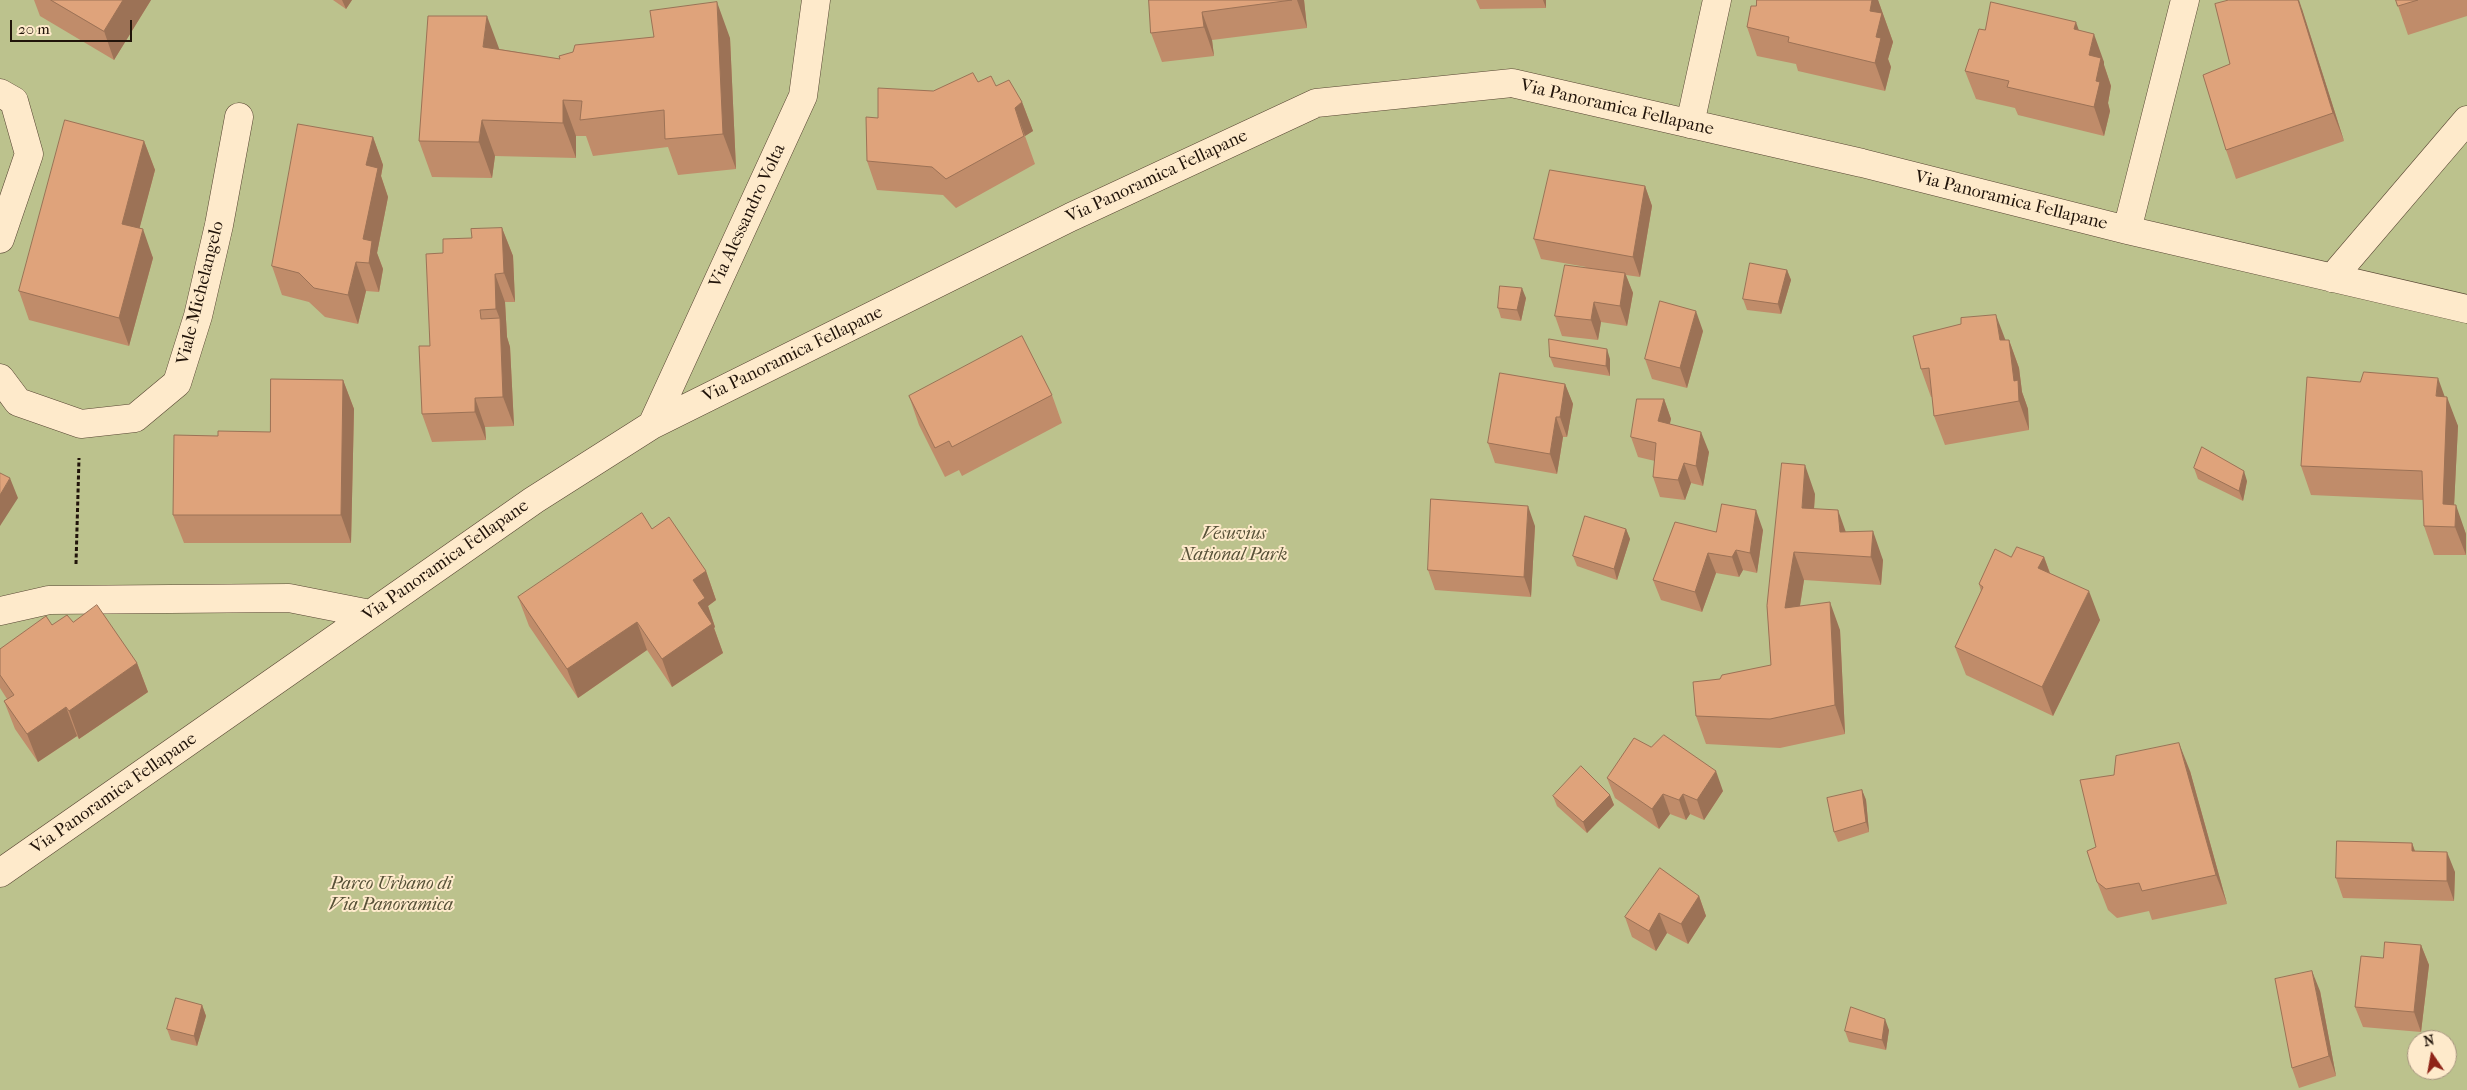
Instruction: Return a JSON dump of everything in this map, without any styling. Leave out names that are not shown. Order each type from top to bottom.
[{"type":"street","name":"Via Alessandro Volta","points":[[652,425],[803,96],[816,0]]},
{"type":"street","points":[[1690,124],[1717,0]]},
{"type":"street","points":[[2127,230],[2185,0]]},
{"type":"street","name":"Via Panoramica Fellapane","points":[[0,873],[534,500],[652,425],[1071,217],[1316,103],[1512,83],[1862,163],[2127,230],[2467,309]]},
{"type":"street","points":[[0,93],[14,101],[29,154],[0,239]]},
{"type":"street","name":"Viale Michelangelo","points":[[0,378],[18,402],[80,424],[136,418],[177,383],[198,316],[219,225],[239,117]]},
{"type":"street","points":[[2332,278],[2467,120]]},
{"type":"street","points":[[0,610],[50,600],[289,598],[370,614]]},
{"type":"path","points":[[75,599],[80,424]]},
{"type":"green space","name":"Vesuvius National Park","points":[[0,0],[2467,0],[2467,1090],[0,1090]]},
{"type":"building","points":[[51,0],[123,0],[104,31]]},
{"type":"building","points":[[1149,0],[1292,0],[1202,12],[1204,27],[1151,33]]},
{"type":"building","points":[[1757,0],[1872,0],[1870,11],[1882,13],[1876,37],[1881,38],[1875,63],[1788,42],[1789,37],[1747,27],[1751,6],[1756,6]]},
{"type":"building","points":[[2229,0],[2298,0],[2333,113],[2226,150],[2203,75],[2230,64],[2215,4]]},
{"type":"building","points":[[2396,0],[2418,0],[2398,6]]},
{"type":"building","points":[[717,2],[723,134],[665,139],[664,110],[580,120],[582,101],[563,100],[563,123],[482,120],[479,142],[419,141],[428,16],[487,16],[483,47],[560,59],[559,56],[573,52],[575,45],[654,37],[650,11]]},
{"type":"building","points":[[1991,2],[2076,22],[2074,29],[2094,34],[2089,55],[2101,58],[2096,81],[2100,82],[2094,107],[2007,87],[2009,81],[1965,71],[1979,29],[1985,30]]},
{"type":"building","points":[[973,73],[978,82],[991,76],[996,86],[1009,80],[1022,102],[1015,108],[1024,136],[946,179],[932,167],[867,161],[866,117],[878,118],[878,88],[933,91]]},
{"type":"building","points":[[65,120],[144,141],[122,224],[143,229],[119,318],[19,291]]},
{"type":"building","points":[[298,124],[373,137],[366,165],[378,168],[363,239],[372,241],[369,263],[356,262],[348,295],[314,288],[299,273],[272,266]]},
{"type":"building","points":[[1550,170],[1645,186],[1633,257],[1534,239]]},
{"type":"building","points":[[502,228],[504,273],[495,274],[496,309],[480,310],[481,319],[500,318],[503,397],[475,398],[475,412],[422,414],[419,346],[430,346],[426,254],[443,253],[443,239],[472,238],[471,229]]},
{"type":"building","points":[[1750,263],[1787,270],[1778,304],[1743,299]]},
{"type":"building","points":[[1565,265],[1625,273],[1620,306],[1594,302],[1591,320],[1555,316]]},
{"type":"building","points":[[1500,286],[1522,288],[1517,310],[1498,308]]},
{"type":"building","points":[[1660,301],[1696,311],[1680,368],[1645,359]]},
{"type":"building","points":[[1996,315],[2000,340],[2009,340],[2014,381],[2018,380],[2019,401],[1934,416],[1929,368],[1921,369],[1913,336],[1961,324],[1961,318]]},
{"type":"building","points":[[1022,336],[1052,395],[952,447],[949,441],[935,448],[909,396]]},
{"type":"building","points":[[1549,339],[1607,349],[1606,366],[1550,357]]},
{"type":"building","points":[[2364,372],[2438,378],[2436,396],[2447,397],[2443,504],[2456,505],[2455,527],[2424,526],[2422,471],[2301,466],[2307,377],[2360,382]]},
{"type":"building","points":[[1500,373],[1565,384],[1560,417],[1556,417],[1550,454],[1488,443]]},
{"type":"building","points":[[271,379],[343,380],[341,515],[173,515],[174,435],[218,436],[218,431],[270,432]]},
{"type":"building","points":[[1637,399],[1664,399],[1658,421],[1701,432],[1696,466],[1684,463],[1678,480],[1653,477],[1656,443],[1631,437]]},
{"type":"building","points":[[2202,447],[2244,471],[2239,491],[2194,468]]},
{"type":"building","points":[[1782,463],[1805,465],[1802,508],[1838,510],[1840,532],[1873,531],[1871,557],[1794,552],[1785,608],[1830,602],[1835,705],[1770,719],[1696,716],[1693,682],[1720,679],[1722,675],[1771,665],[1767,606]]},
{"type":"building","points":[[0,473],[10,478],[0,495]]},
{"type":"building","points":[[1431,499],[1528,506],[1524,577],[1428,570]]},
{"type":"building","points":[[1722,504],[1756,510],[1750,553],[1736,550],[1732,557],[1708,553],[1695,592],[1653,580],[1675,522],[1716,532]]},
{"type":"building","points":[[642,513],[652,529],[669,517],[706,571],[693,580],[705,598],[698,603],[712,624],[662,659],[637,622],[567,669],[518,597]]},
{"type":"building","points":[[1585,516],[1626,529],[1614,569],[1573,556]]},
{"type":"building","points":[[2017,547],[2044,557],[2038,568],[2089,591],[2042,687],[1955,647],[1983,587],[1979,584],[1995,549],[2011,557]]},
{"type":"building","points":[[97,605],[137,663],[69,711],[66,707],[27,734],[4,701],[14,695],[0,675],[0,649],[46,616],[52,625],[67,615],[73,622]]},
{"type":"building","points":[[1664,735],[1716,771],[1697,800],[1683,794],[1679,800],[1663,794],[1652,809],[1607,778],[1634,738],[1651,747]]},
{"type":"building","points":[[2179,743],[2216,875],[2142,891],[2139,883],[2106,889],[2097,882],[2087,851],[2096,847],[2080,780],[2114,775],[2116,756]]},
{"type":"building","points":[[1581,766],[1610,795],[1583,822],[1553,796]]},
{"type":"building","points":[[1862,790],[1866,822],[1834,832],[1827,798]]},
{"type":"building","points":[[2337,841],[2412,843],[2412,851],[2447,852],[2447,881],[2336,878]]},
{"type":"building","points":[[1660,868],[1699,896],[1681,924],[1659,913],[1649,931],[1625,917]]},
{"type":"building","points":[[2385,942],[2421,945],[2414,1012],[2355,1007],[2361,956],[2383,958]]},
{"type":"building","points":[[2312,971],[2329,1056],[2292,1068],[2275,979]]},
{"type":"building","points":[[176,998],[202,1005],[194,1036],[167,1029]]},
{"type":"building","points":[[1851,1007],[1885,1019],[1882,1040],[1845,1031]]},
{"type":"park label","name":"Parco Urbano di Via Panoramica","points":[[391,895]]}]
